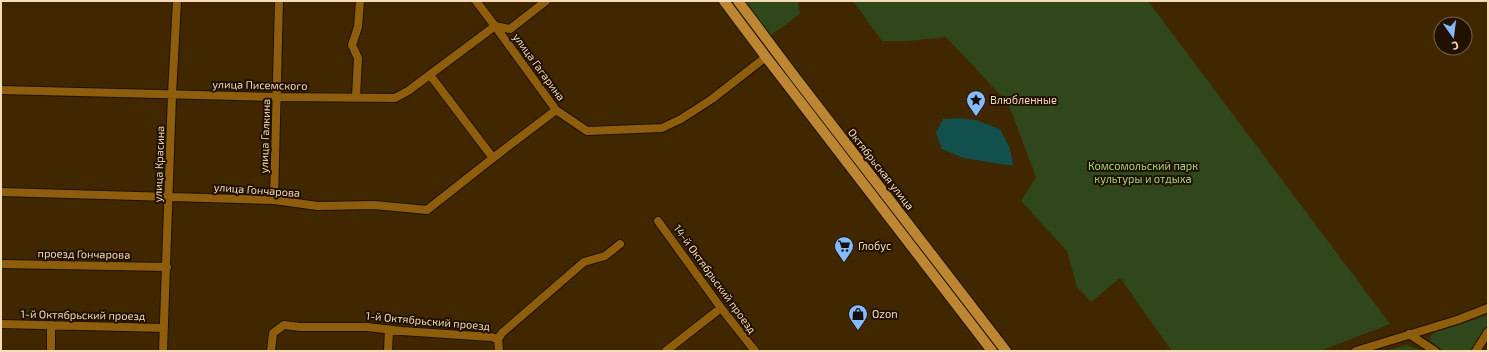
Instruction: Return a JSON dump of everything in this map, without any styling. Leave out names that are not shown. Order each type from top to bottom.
[{"type":"main road","name":"Октябрьская улица","points":[[724,1],[992,351]]},
{"type":"main road","name":"Октябрьская улица","points":[[738,1],[1004,350]]},
{"type":"street","name":"улица Красина","points":[[163,351],[172,94],[178,1]]},
{"type":"street","name":"улица Галкина","points":[[274,200],[280,1]]},
{"type":"street","points":[[356,97],[358,58],[352,45],[358,27],[360,1]]},
{"type":"street","name":"улица Гагарина","points":[[476,1],[496,26],[556,110],[587,131],[662,128],[681,119],[712,99],[766,57]]},
{"type":"street","points":[[496,26],[510,29],[546,1]]},
{"type":"street","name":"улица Писемского","points":[[1,90],[277,98],[395,98],[408,91],[496,26]]},
{"type":"street","points":[[430,75],[493,158]]},
{"type":"street","name":"улица Гончарова","points":[[1,192],[274,200],[318,206],[374,205],[427,210],[556,110]]},
{"type":"street","name":"14-й Октябрьский проезд","points":[[658,221],[721,308],[755,351]]},
{"type":"street","name":"1-й Октябрьский проезд","points":[[271,351],[273,333],[284,326],[367,327],[389,330],[491,337],[498,339],[502,333],[584,262],[605,256],[620,244]]},
{"type":"street","name":"проезд Гончарова","points":[[1,264],[167,267]]},
{"type":"street","points":[[666,351],[721,308]]},
{"type":"street","points":[[1356,351],[1457,320],[1488,308]]},
{"type":"street","name":"1-й Октябрьский проезд","points":[[1,324],[164,328]]},
{"type":"street","points":[[51,325],[51,351]]},
{"type":"street","points":[[388,351],[389,330]]},
{"type":"street","points":[[1476,351],[1488,332]]},
{"type":"street","points":[[1409,334],[1435,351]]},
{"type":"street","points":[[498,339],[499,351]]},
{"type":"green space","points":[[739,1],[798,1],[800,14],[766,39]]},
{"type":"green space","name":"Комсомольский парк культуры и отдыха","points":[[853,1],[1148,1],[1390,324],[1320,351],[1172,351],[1120,278],[1091,302],[1077,287],[1067,251],[1021,201],[1036,177],[1008,103],[946,37],[907,41],[882,41]]},
{"type":"green space","points":[[1488,315],[1488,327],[1472,351],[1444,351],[1430,341],[1433,333]]},
{"type":"green space","points":[[1406,345],[1423,351],[1385,351]]},
{"type":"water","points":[[959,118],[976,120],[1000,129],[1010,148],[1013,166],[964,158],[942,149],[936,133],[943,119]]},
{"type":"place","name":"Влюбленные","points":[[976,117]]},
{"type":"place","name":"Глобус","points":[[844,263]]},
{"type":"place","name":"Ozon","points":[[858,331]]}]
